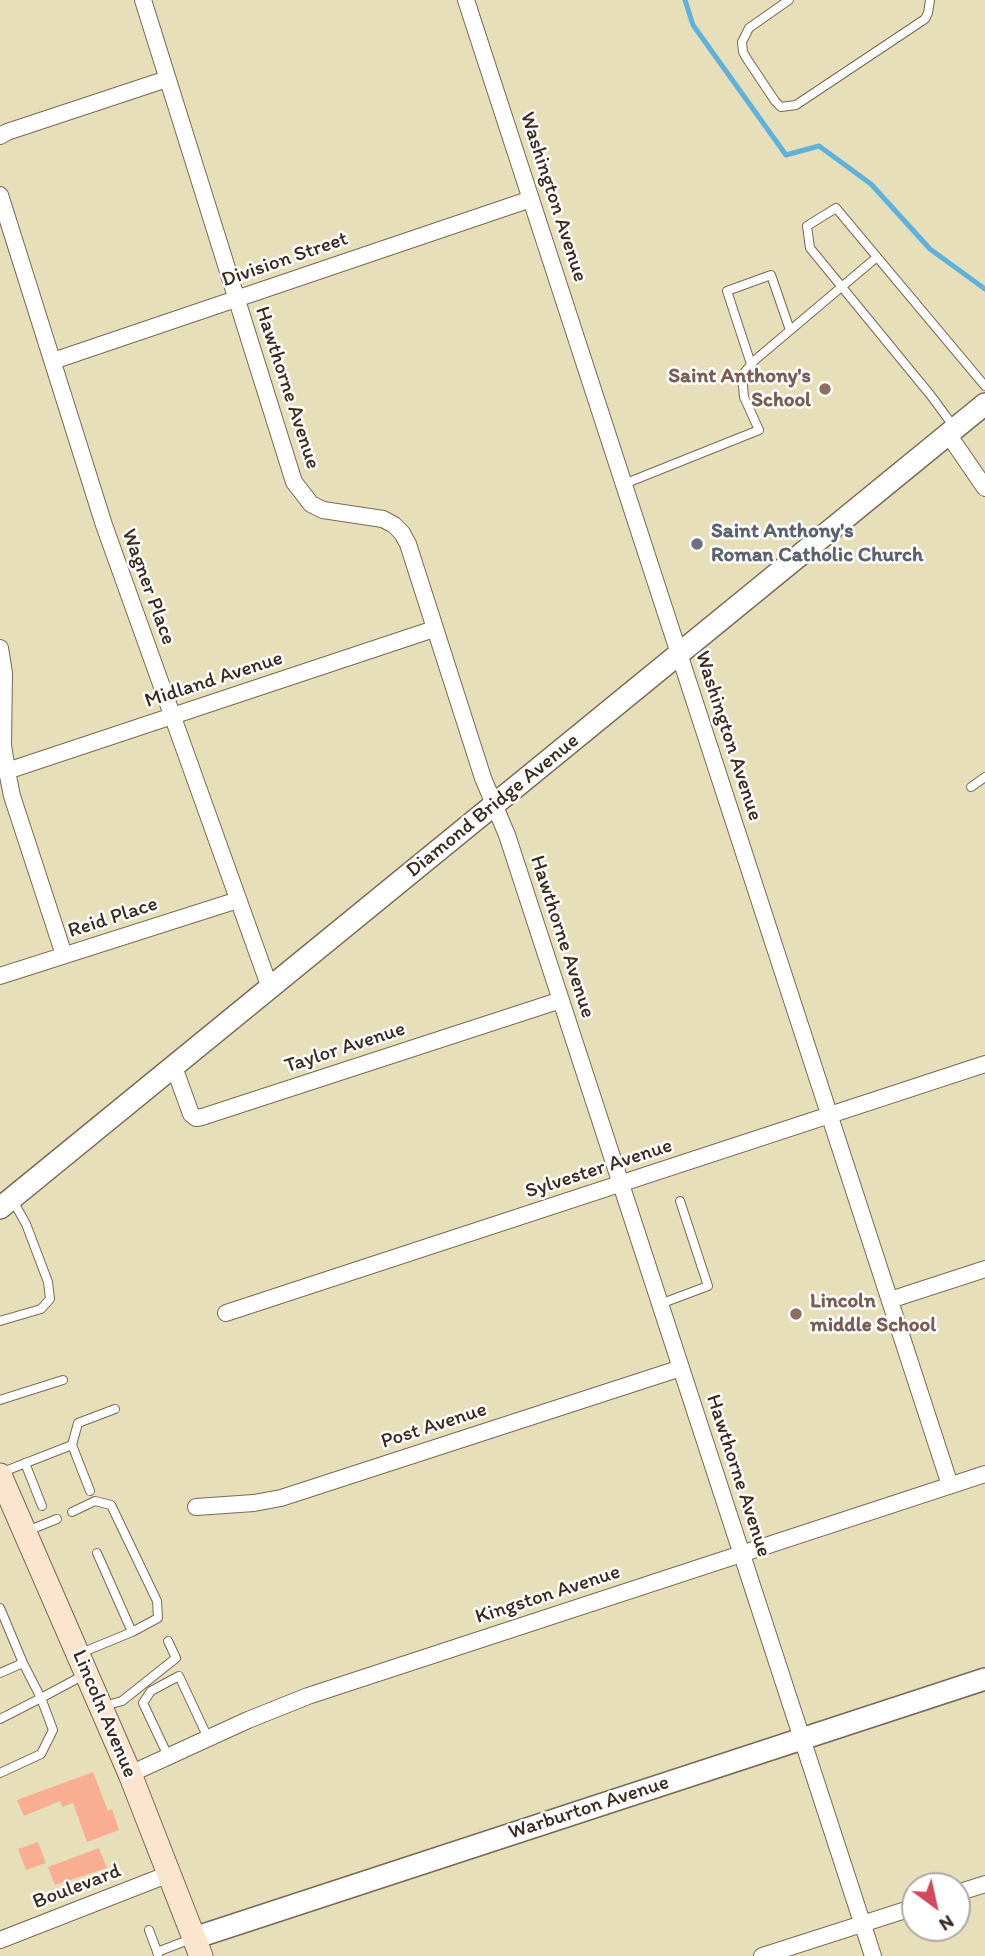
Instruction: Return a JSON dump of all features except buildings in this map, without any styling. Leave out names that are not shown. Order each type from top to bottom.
[{"type":"main road","name":"Lincoln Avenue","points":[[0,1474],[130,1774],[197,1947]]},
{"type":"street","name":"Hawthorne Avenue","points":[[142,0],[294,482],[311,504],[323,510],[383,519],[394,524],[408,544],[434,629],[494,805],[507,835],[873,1956]]},
{"type":"street","name":"Washington Avenue","points":[[466,0],[950,1485]]},
{"type":"street","points":[[0,136],[167,79]]},
{"type":"street","name":"Wagner Place","points":[[0,195],[104,525],[270,988]]},
{"type":"street","name":"Division Street","points":[[52,361],[531,199]]},
{"type":"street","name":"Diamond Bridge Avenue","points":[[6,1203],[985,404]]},
{"type":"street","points":[[952,431],[985,488]]},
{"type":"street","name":"Midland Avenue","points":[[6,771],[434,629]]},
{"type":"street","points":[[0,648],[4,673],[3,745],[6,771],[64,955]]},
{"type":"street","name":"Reid Place","points":[[0,976],[238,900]]},
{"type":"street","name":"Taylor Avenue","points":[[174,1066],[191,1114],[196,1118],[202,1117],[561,1000]]},
{"type":"street","name":"Sylvester Avenue","points":[[226,1313],[985,1064]]},
{"type":"street","points":[[890,1300],[985,1269]]},
{"type":"street","name":"Post Avenue","points":[[196,1507],[254,1503],[281,1498],[681,1368]]},
{"type":"street","name":"Kingston Avenue","points":[[130,1774],[308,1696],[985,1474]]},
{"type":"street","name":"Warburton Avenue","points":[[197,1947],[802,1739],[985,1679]]},
{"type":"street","name":"Boulevard","points":[[0,1940],[169,1874]]},
{"type":"street","points":[[762,1956],[901,1911]]},
{"type":"lane","points":[[789,0],[749,27],[742,42],[747,59],[781,107],[796,105],[925,19],[930,0]]},
{"type":"lane","points":[[952,431],[932,397],[810,248],[807,226],[836,208],[985,386]]},
{"type":"lane","points":[[624,484],[759,430],[744,397],[742,375],[751,364],[877,257]]},
{"type":"lane","points":[[751,364],[727,291],[772,275],[790,330]]},
{"type":"lane","points":[[971,787],[985,778]]},
{"type":"lane","points":[[660,1304],[708,1286],[680,1201]]},
{"type":"lane","points":[[0,1321],[41,1309],[50,1298],[48,1282],[26,1224],[6,1203]]},
{"type":"lane","points":[[0,1400],[63,1380]]},
{"type":"lane","points":[[90,1491],[72,1445],[78,1423],[115,1409]]},
{"type":"lane","points":[[0,1474],[72,1445]]},
{"type":"lane","points":[[25,1464],[43,1506]]},
{"type":"lane","points":[[0,1719],[41,1698],[82,1664],[158,1618],[158,1601],[111,1505],[95,1502],[72,1512]]},
{"type":"lane","points":[[24,1532],[57,1518]]},
{"type":"lane","points":[[97,1553],[132,1632]]},
{"type":"lane","points":[[0,1608],[53,1730],[41,1754],[0,1773]]},
{"type":"lane","points":[[102,1707],[122,1701],[176,1658],[168,1641]]},
{"type":"lane","points":[[0,1673],[23,1663]]},
{"type":"lane","points":[[168,1756],[144,1703],[151,1691],[179,1676],[208,1738]]},
{"type":"lane","points":[[149,1930],[158,1954],[197,1947]]},
{"type":"waterway","points":[[685,0],[693,25],[786,155],[819,146],[871,184],[930,249],[985,289]]},
{"type":"place","name":"Saint Anthony's School","points":[[825,389]]},
{"type":"place","name":"Saint Anthony's Roman Catholic Church","points":[[697,544]]},
{"type":"place","name":"Lincoln middle School","points":[[796,1314]]}]
